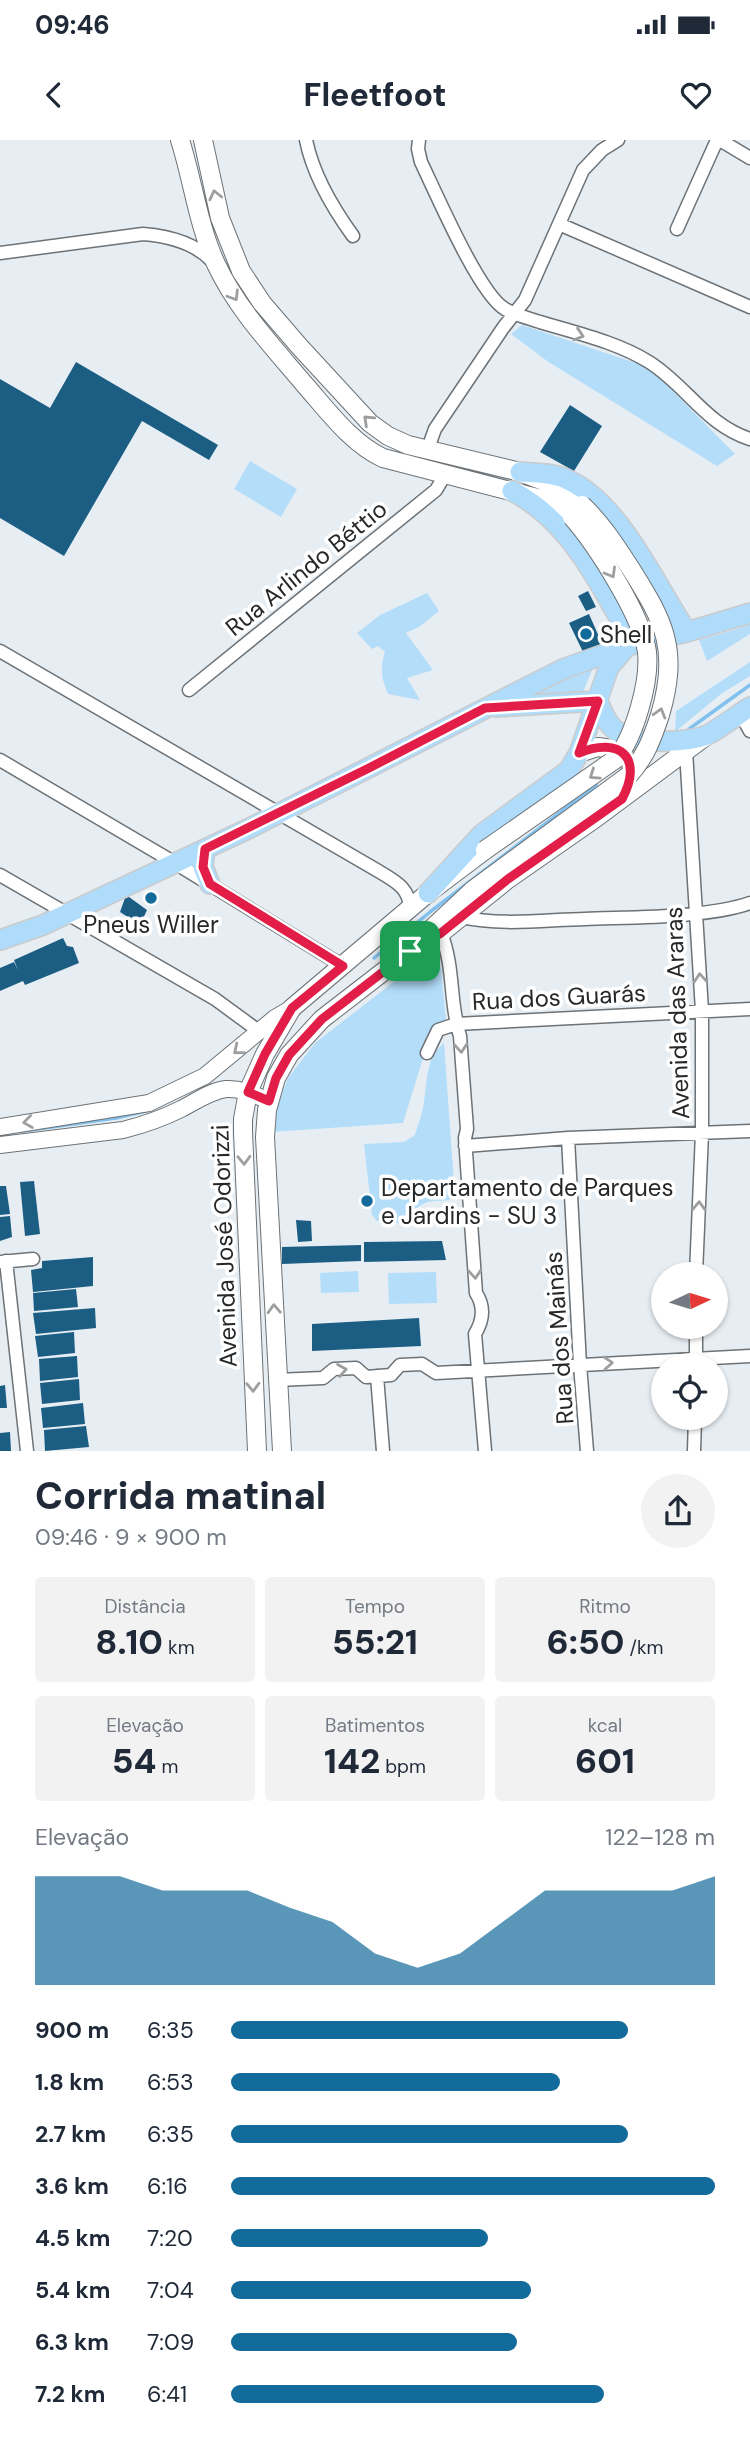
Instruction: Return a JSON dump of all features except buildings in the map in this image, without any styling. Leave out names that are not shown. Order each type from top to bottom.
[{"type":"main road","points":[[180,140],[216,265],[249,318],[348,432],[366,448],[383,458],[512,491],[577,511],[643,636],[647,663],[640,702],[628,742],[617,758],[428,893],[292,1008]]},
{"type":"main road","points":[[203,140],[216,202],[227,239],[241,271],[262,303],[370,423],[388,436],[427,451],[520,472],[549,483],[577,511],[610,536],[661,620],[669,655],[667,685],[646,754],[628,776],[444,914],[410,951]]},
{"type":"main road","points":[[520,472],[568,479],[593,495],[624,533],[687,632]]},
{"type":"main road","points":[[512,491],[529,500],[563,530],[586,562],[625,636]]},
{"type":"main road","points":[[625,636],[687,632],[750,613]]},
{"type":"main road","points":[[0,940],[43,925],[281,813],[625,636],[671,623],[676,615]]},
{"type":"main road","points":[[428,893],[482,834],[569,770],[579,753],[609,667],[625,636]]},
{"type":"main road","points":[[485,708],[598,701]]},
{"type":"main road","points":[[598,701],[611,726],[627,737],[667,740],[707,735]]},
{"type":"main road","points":[[410,951],[441,933],[508,879],[707,735],[747,717]]},
{"type":"main road","points":[[579,753],[591,748],[606,747],[625,754],[632,769],[630,782],[622,799]]},
{"type":"main road","points":[[205,849],[203,867],[210,884]]},
{"type":"main road","name":"Avenida José Odorizzi","points":[[282,1451],[265,1137],[268,1105],[276,1078],[300,1042],[322,1019],[410,951]]},
{"type":"main road","name":"Avenida José Odorizzi","points":[[257,1451],[243,1132],[248,1092],[265,1054],[292,1008]]},
{"type":"street","points":[[306,140],[311,160],[325,192],[353,236]]},
{"type":"street","points":[[419,140],[421,162],[481,282],[498,303],[514,313],[643,358],[676,384],[700,409],[735,434],[750,439]]},
{"type":"street","points":[[427,451],[435,429],[525,300],[583,170],[602,150],[618,140]]},
{"type":"street","points":[[677,229],[718,140],[750,158]]},
{"type":"street","points":[[178,240],[192,232],[200,214]]},
{"type":"street","points":[[559,224],[750,307]]},
{"type":"street","points":[[0,253],[142,234],[178,240],[195,248],[216,265]]},
{"type":"street","name":"Rua Arlindo Béttio","points":[[190,690],[436,490],[445,475]]},
{"type":"street","points":[[0,651],[398,883],[407,892],[410,908]]},
{"type":"street","name":"Avenida das Araras","points":[[686,751],[702,1011],[702,1133],[697,1262]]},
{"type":"street","points":[[0,760],[343,966]]},
{"type":"street","points":[[0,875],[215,999],[260,1032]]},
{"type":"street","points":[[27,891],[37,904],[43,925]]},
{"type":"street","points":[[461,917],[511,922],[695,913],[730,909],[750,903]]},
{"type":"street","points":[[441,933],[451,966],[467,1118],[465,1146],[476,1293],[481,1300],[482,1323],[475,1334],[485,1451]]},
{"type":"street","points":[[0,1127],[149,1103],[205,1076],[275,1018],[292,1008]]},
{"type":"street","name":"Rua dos Guarás","points":[[427,1053],[438,1030],[456,1024],[750,1009]]},
{"type":"street","points":[[0,1145],[123,1130],[228,1089],[248,1092],[268,1105]]},
{"type":"street","points":[[465,1146],[568,1138],[750,1131]]},
{"type":"street","name":"Rua dos Mainás","points":[[568,1138],[587,1451]]},
{"type":"street","points":[[27,1451],[3,1262],[33,1259]]},
{"type":"street","points":[[728,1358],[750,1356]]},
{"type":"street","points":[[277,1380],[323,1378],[334,1369],[356,1368],[366,1377],[391,1375],[400,1366],[422,1364],[436,1373],[651,1363]]},
{"type":"street","points":[[377,1376],[383,1451]]},
{"type":"street","points":[[694,1451],[695,1430]]},
{"type":"shaded area","points":[[522,325],[645,366],[735,454],[717,466],[547,361],[511,334]]},
{"type":"shaded area","points":[[250,461],[297,489],[281,517],[234,489]]},
{"type":"shaded area","points":[[427,593],[439,611],[419,627],[406,633],[433,670],[407,678],[420,700],[388,694],[382,673],[385,652],[378,646],[372,649],[357,633],[380,615]]},
{"type":"shaded area","points":[[750,623],[750,634],[707,661],[699,640]]},
{"type":"shaded area","points":[[750,662],[750,676],[721,694],[675,732],[676,711]]},
{"type":"shaded area","points":[[595,663],[583,692],[517,696]]},
{"type":"shaded area","points":[[422,960],[433,961],[441,969],[446,1021],[432,1029],[403,1123],[271,1132],[276,1109],[288,1078],[315,1043]]},
{"type":"shaded area","points":[[444,1043],[455,1197],[424,1204],[401,1223],[377,1221],[372,1215],[364,1144],[404,1142],[415,1135],[423,1110],[430,1063]]},
{"type":"shaded area","points":[[358,1271],[359,1292],[321,1293],[320,1273]]},
{"type":"shaded area","points":[[436,1272],[437,1303],[389,1304],[388,1273]]},
{"type":"waterway","points":[[689,729],[750,685]]},
{"type":"waterway","points":[[374,958],[596,785]]},
{"type":"waterway","points":[[23,1131],[146,1111]]},
{"type":"place","name":"Shell","points":[[586,634]]},
{"type":"place","name":"Pneus Willer","points":[[151,898]]},
{"type":"place","name":"Departamento de Parques e Jardins - SU 3","points":[[367,1201]]},
{"type":"route","points":[[598,701],[579,753],[591,748],[606,747],[625,754],[632,769],[630,782],[622,799],[508,879],[441,933],[410,951],[322,1019],[300,1042],[276,1078],[269,1101],[248,1092],[276,1032],[292,1008],[343,966],[210,884],[203,867],[205,849],[485,708],[598,701]]}]
